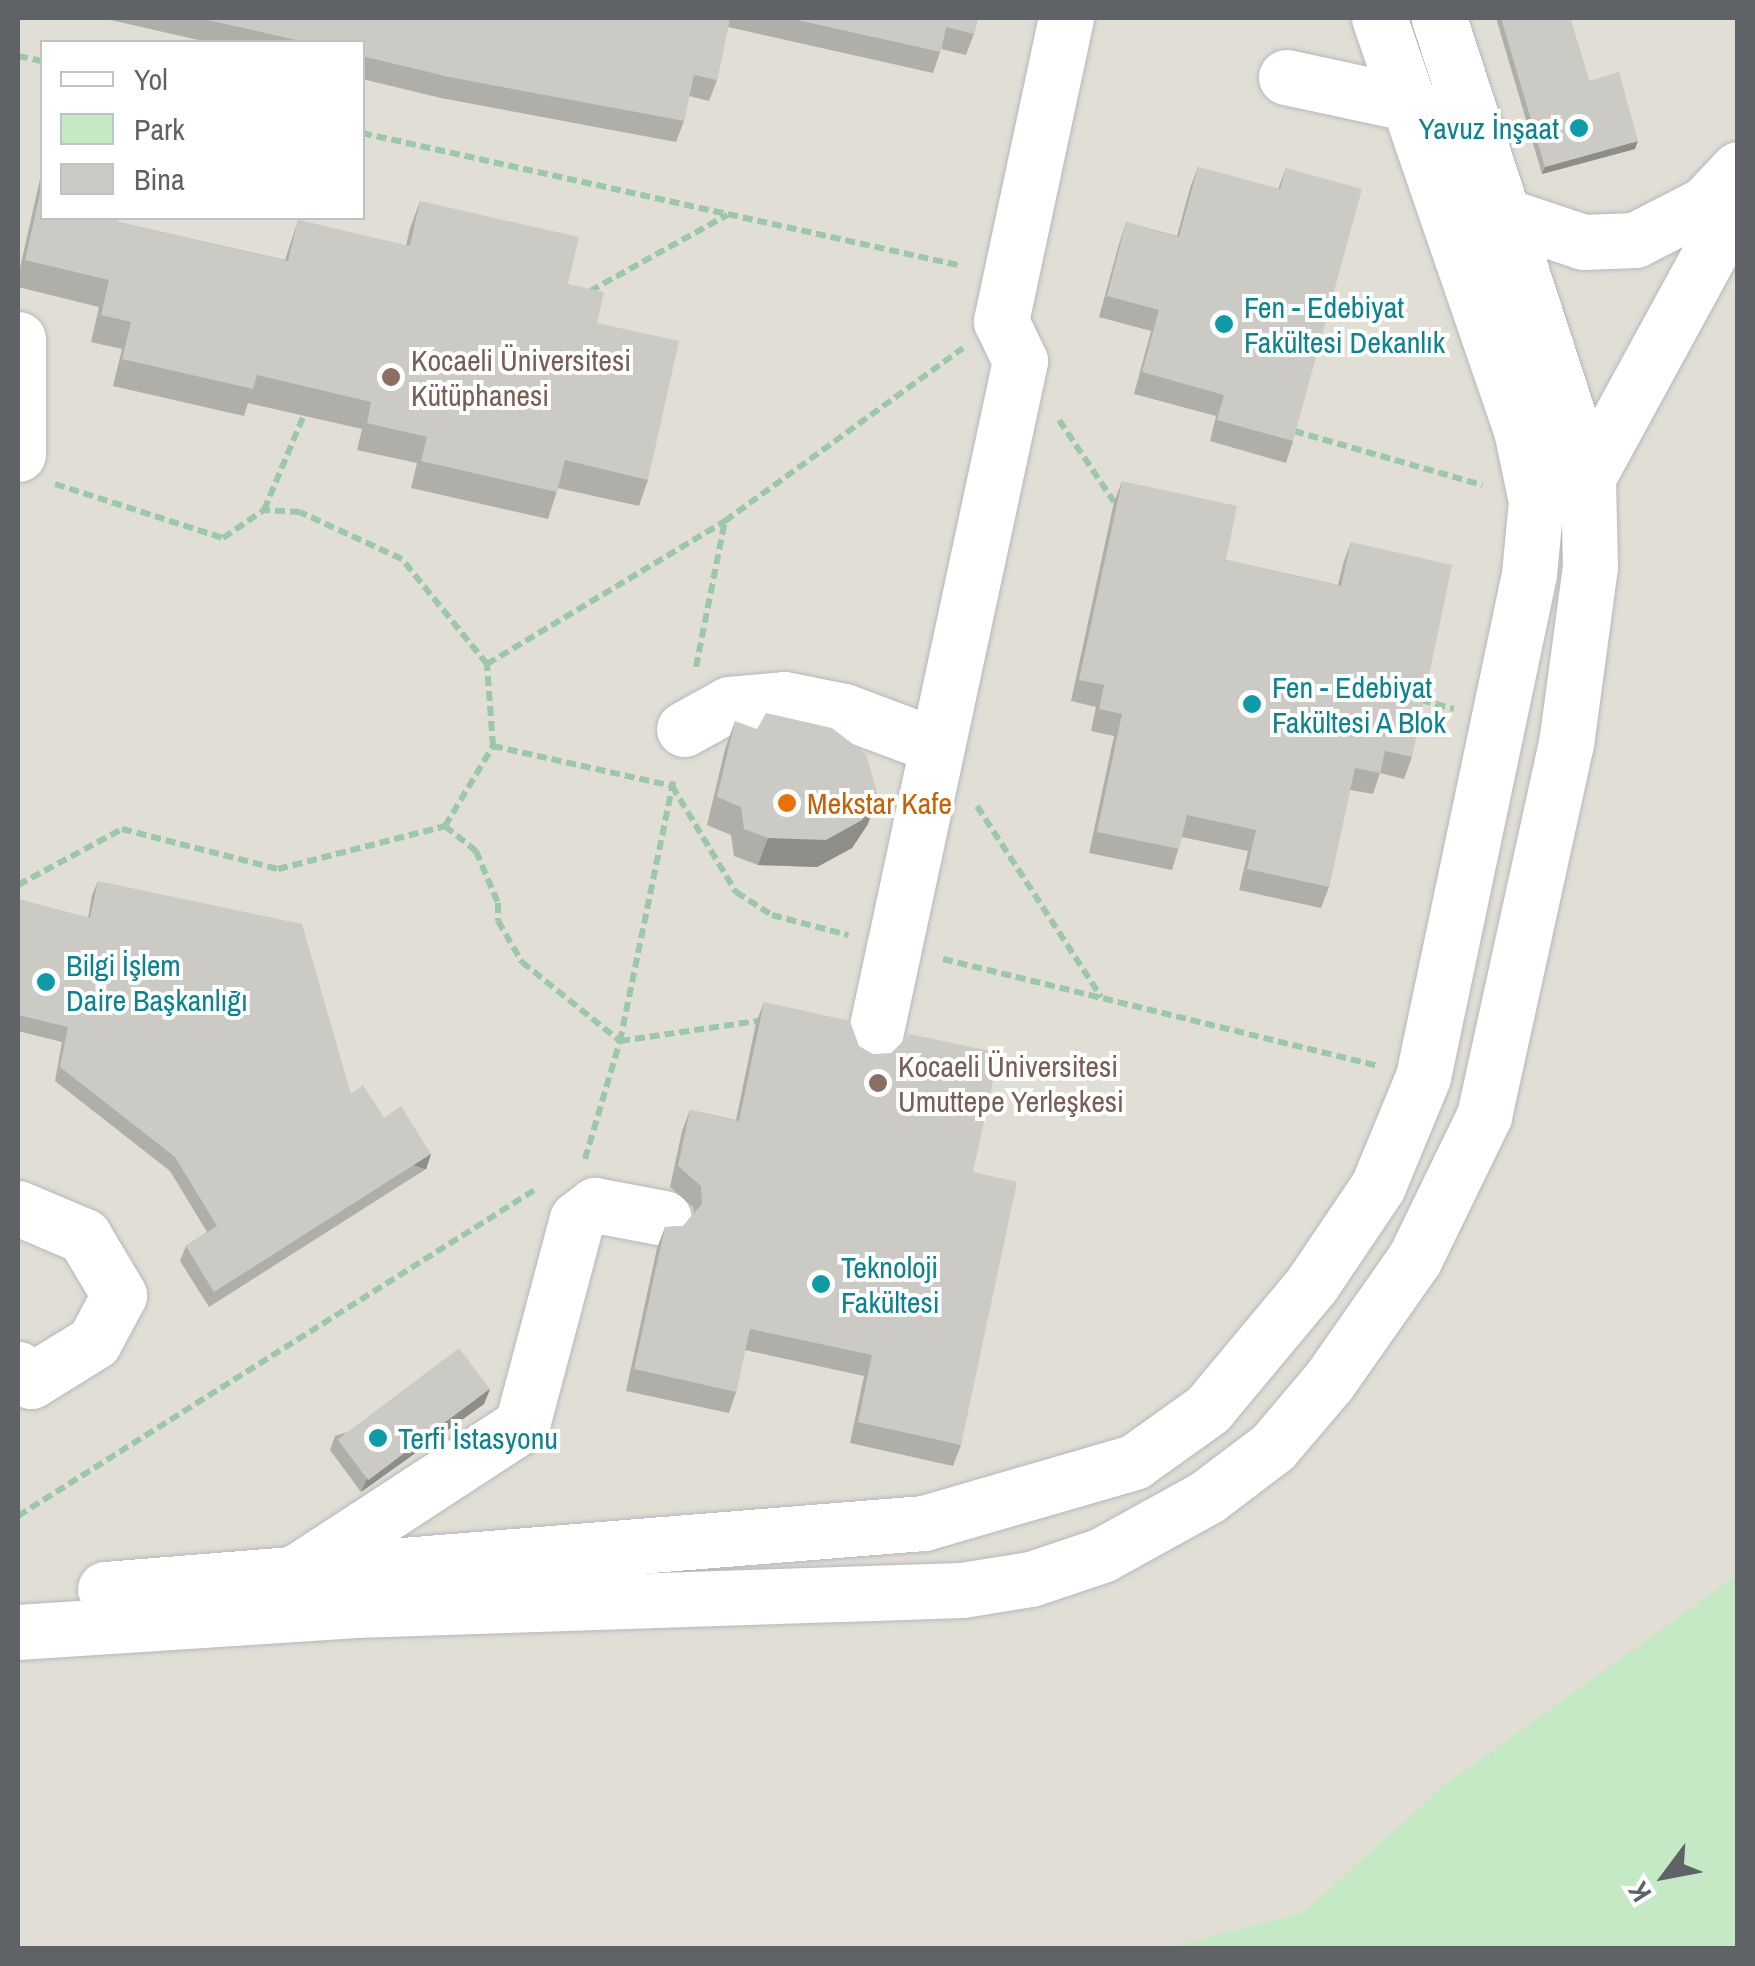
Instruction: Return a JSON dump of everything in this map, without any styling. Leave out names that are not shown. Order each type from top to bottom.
[{"type":"lane","points":[[873,1045],[938,746],[1066,18]]},
{"type":"lane","points":[[18,1596],[924,1523],[1134,1462],[1208,1409],[1312,1284],[1378,1186],[1423,1077],[1529,574],[1536,501],[1520,430],[1412,104],[1379,18]]},
{"type":"lane","points":[[18,1632],[355,1610],[962,1590],[1031,1580],[1102,1555],[1207,1498],[1272,1446],[1329,1381],[1415,1258],[1484,1116],[1566,744],[1590,567],[1588,477],[1439,18]]},
{"type":"lane","points":[[1286,77],[1412,104],[1503,215],[1583,242],[1635,240],[1705,204],[1738,169]]},
{"type":"lane","points":[[1536,501],[1588,477],[1738,202]]},
{"type":"lane","points":[[18,339],[27,466]]},
{"type":"lane","points":[[684,729],[730,704],[784,698],[844,711],[938,746]]},
{"type":"lane","points":[[294,1574],[522,1425],[577,1219],[596,1206],[664,1218]]},
{"type":"lane","points":[[18,1208],[84,1236],[119,1294],[94,1342],[31,1381],[18,1369]]},
{"type":"path","points":[[365,134],[728,214],[1010,320],[1114,502]]},
{"type":"path","points":[[575,300],[728,214]]},
{"type":"path","points":[[487,664],[725,521],[1010,320]]},
{"type":"path","points":[[27,466],[223,538],[264,510],[304,416]]},
{"type":"path","points":[[1294,431],[1536,501]]},
{"type":"path","points":[[18,885],[122,829],[278,869],[444,826],[493,746],[487,664],[402,559],[300,512],[264,510]]},
{"type":"path","points":[[569,1169],[585,1159],[620,1041],[725,521]]},
{"type":"path","points":[[493,746],[672,786],[736,892],[772,915],[1423,1077]]},
{"type":"path","points":[[938,746],[1102,998]]},
{"type":"path","points":[[444,826],[476,850],[498,903],[498,921],[522,962],[620,1041],[758,1018],[778,1023]]},
{"type":"path","points":[[18,1516],[553,1179]]},
{"type":"shaded area","name":"Kocaeli Üniversitesi Umuttepe Yerleşkesi","points":[[18,18],[1737,18],[1737,1948],[18,1948]]},
{"type":"green space","points":[[1737,1575],[1737,1948],[1168,1948],[1303,1913],[1442,1787]]},
{"type":"building","points":[[199,18],[730,18],[717,80],[694,75],[684,121],[449,77],[365,57],[365,40],[296,40]]},
{"type":"building","points":[[788,18],[978,18],[974,34],[946,27],[941,52]]},
{"type":"building","points":[[1501,18],[1570,18],[1589,81],[1619,72],[1638,141],[1545,167]]},
{"type":"building","name":"Fen - Edebiyat Fakültesi Dekanlık","points":[[1198,167],[1280,189],[1286,168],[1362,189],[1293,441],[1217,420],[1224,395],[1142,372],[1159,310],[1107,296],[1126,222],[1179,237]]},
{"type":"building","name":"Kocaeli Üniversitesi Kütüphanesi","points":[[40,194],[40,220],[118,220],[288,261],[298,220],[410,246],[420,201],[579,237],[568,284],[604,292],[597,323],[679,341],[648,480],[565,460],[557,492],[421,461],[427,437],[367,423],[371,402],[257,375],[253,389],[122,359],[131,322],[101,315],[109,280],[25,260]]},
{"type":"building","name":"Fen - Edebiyat Fakültesi A Blok","points":[[1122,481],[1237,506],[1226,560],[1341,586],[1351,542],[1452,565],[1412,757],[1385,751],[1380,773],[1355,768],[1329,887],[1247,869],[1256,830],[1187,815],[1179,849],[1097,832],[1122,714],[1099,709],[1104,685],[1079,680]]},
{"type":"building","name":"Mekstar Kafe","points":[[766,713],[832,728],[866,754],[878,796],[862,820],[826,840],[768,838],[744,829],[741,807],[717,797],[735,721],[757,729]]},
{"type":"building","points":[[98,881],[302,924],[351,1094],[363,1085],[384,1118],[401,1106],[431,1154],[214,1292],[186,1246],[217,1226],[175,1157],[60,1067],[68,1027],[18,1015],[18,899],[90,918]]},
{"type":"building","name":"Teknoloji Fakültesi","points":[[764,1002],[850,1021],[859,1046],[873,1054],[891,1053],[910,1034],[999,1053],[973,1172],[1017,1182],[961,1445],[858,1422],[872,1355],[750,1329],[736,1392],[634,1369],[665,1227],[683,1226],[702,1204],[701,1186],[678,1166],[690,1110],[739,1121]]},
{"type":"building","name":"Terfi İstasyonu","points":[[459,1348],[490,1389],[368,1480],[338,1439]]},
{"type":"place","name":"Yavuz İnşaat","points":[[1579,128]]},
{"type":"place","name":"Fen - Edebiyat Fakültesi Dekanlık","points":[[1224,324]]},
{"type":"place","name":"Kocaeli Üniversitesi Kütüphanesi","points":[[391,377]]},
{"type":"place","name":"Fen - Edebiyat Fakültesi A Blok","points":[[1252,704]]},
{"type":"place","name":"Mekstar Kafe","points":[[787,803]]},
{"type":"place","name":"Bilgi İşlem Daire Başkanlığı","points":[[46,982]]},
{"type":"place","name":"Kocaeli Üniversitesi Umuttepe Yerleşkesi","points":[[878,1083]]},
{"type":"place","name":"Teknoloji Fakültesi","points":[[821,1284]]},
{"type":"place","name":"Terfi İstasyonu","points":[[378,1438]]}]
